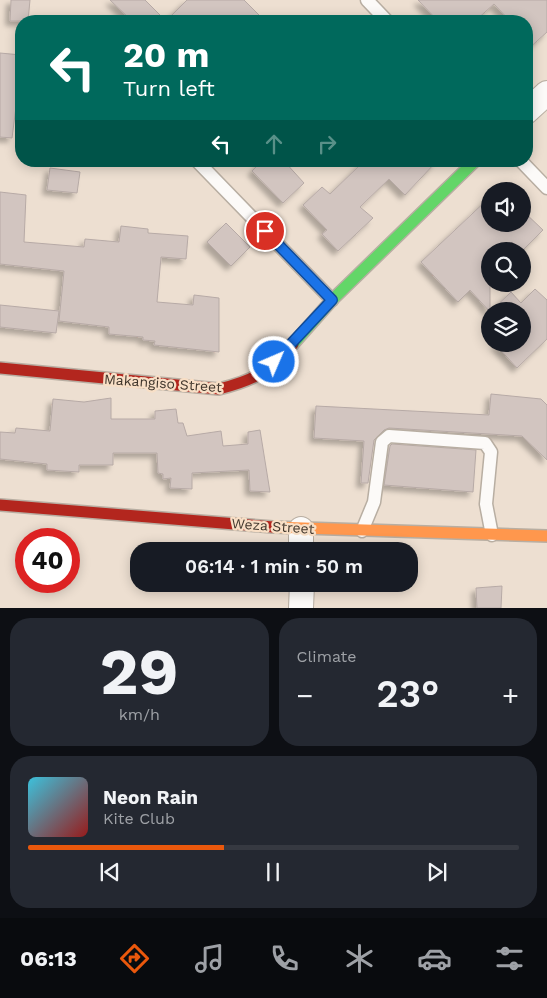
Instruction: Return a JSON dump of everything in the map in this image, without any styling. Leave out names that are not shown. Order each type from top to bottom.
[{"type":"street","points":[[533,106],[547,93]]},
{"type":"street","name":"Makangiso Street","points":[[0,368],[188,387],[226,388],[248,382],[265,371],[284,354],[332,300],[470,167]]},
{"type":"street","name":"Weza Street","points":[[0,506],[301,540],[362,531],[547,536]]},
{"type":"street","points":[[301,608],[302,592]]},
{"type":"lane","points":[[367,0],[381,15]]},
{"type":"lane","points":[[203,167],[332,300]]},
{"type":"lane","points":[[528,167],[547,188]]},
{"type":"lane","points":[[362,531],[374,502],[382,442],[389,436],[485,443],[491,452],[486,504],[492,535]]},
{"type":"building","points":[[11,0],[30,0],[29,15],[15,15],[15,21],[10,21]]},
{"type":"building","points":[[110,0],[145,0],[160,15],[126,15]]},
{"type":"building","points":[[187,0],[244,0],[259,15],[172,15]]},
{"type":"building","points":[[418,0],[547,0],[547,32],[533,45],[533,15],[504,15],[494,4],[482,15],[432,15]]},
{"type":"building","points":[[0,53],[15,54],[15,115],[12,138],[0,137]]},
{"type":"building","points":[[256,167],[289,167],[304,183],[283,203],[252,171]]},
{"type":"building","points":[[358,167],[431,167],[405,195],[389,179],[360,207],[373,218],[338,251],[322,234],[327,230],[303,205],[322,187],[330,194]]},
{"type":"building","points":[[50,168],[80,172],[77,193],[47,190]]},
{"type":"building","points":[[0,192],[26,195],[24,242],[84,247],[85,239],[119,242],[121,226],[148,229],[148,233],[188,236],[186,259],[161,257],[157,302],[193,305],[194,295],[219,298],[219,352],[154,345],[155,341],[143,340],[143,337],[109,334],[109,327],[59,321],[64,271],[0,264]]},
{"type":"building","points":[[481,205],[481,232],[531,232],[531,219],[543,230],[531,242],[481,242],[481,292],[490,292],[490,302],[481,302],[470,290],[458,302],[421,262]]},
{"type":"building","points":[[226,223],[250,247],[231,266],[207,242]]},
{"type":"building","points":[[535,289],[547,300],[547,339],[517,368],[502,352],[531,352],[531,302],[522,302]]},
{"type":"building","points":[[511,292],[520,302],[500,302]]},
{"type":"building","points":[[0,305],[59,311],[56,333],[0,327]]},
{"type":"building","points":[[491,394],[541,399],[547,405],[547,460],[522,436],[389,428],[384,430],[374,440],[368,483],[361,483],[364,441],[314,438],[316,406],[489,415]]},
{"type":"building","points":[[111,398],[111,419],[155,419],[155,411],[176,409],[178,423],[183,423],[187,436],[221,431],[223,446],[248,444],[248,432],[260,430],[270,492],[250,491],[249,470],[192,473],[192,489],[170,488],[171,478],[163,479],[163,474],[158,473],[157,453],[113,453],[113,465],[79,465],[79,472],[47,470],[47,464],[0,459],[0,432],[15,433],[16,428],[50,431],[53,399],[84,402]]},
{"type":"building","points":[[392,444],[476,450],[473,492],[384,485],[390,446]]},
{"type":"building","points":[[502,586],[501,608],[477,608],[476,588]]},
{"type":"traffic: fast","points":[[293,344],[332,300],[469,167]]},
{"type":"traffic: slow","points":[[273,527],[547,536]]},
{"type":"traffic: jam","points":[[0,368],[219,389],[260,374],[276,362],[293,344]]},
{"type":"traffic: jam","points":[[0,505],[273,527]]},
{"type":"route","points":[[265,231],[332,300],[284,354],[274,362]]}]
